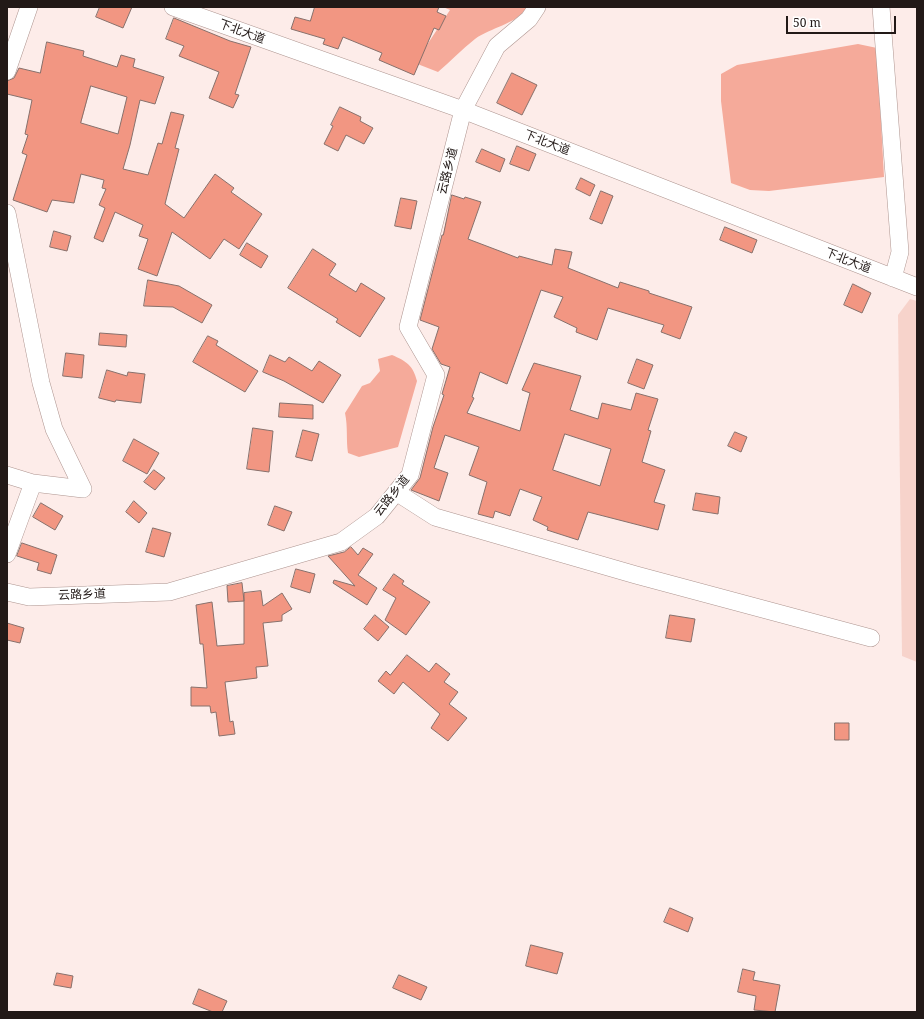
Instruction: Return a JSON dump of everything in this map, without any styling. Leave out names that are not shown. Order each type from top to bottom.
[{"type":"street","points":[[7,71],[29,7]]},
{"type":"street","name":"下北大道","points":[[173,7],[193,10],[463,110],[893,278],[915,283]]},
{"type":"street","name":"云路乡道","points":[[7,592],[29,597],[169,592],[341,542],[377,516],[410,475],[436,375],[408,327],[463,110],[497,46],[528,19],[536,7]]},
{"type":"street","points":[[881,7],[900,252],[893,278]]},
{"type":"street","points":[[7,212],[42,383],[54,429],[83,489],[33,483],[7,475]]},
{"type":"street","points":[[7,554],[33,483]]},
{"type":"street","points":[[396,492],[435,517],[636,575],[871,638]]},
{"type":"shaded area","points":[[443,7],[527,7],[510,22],[475,39],[438,72],[415,63],[450,10]]},
{"type":"shaded area","points":[[858,44],[877,48],[884,177],[769,191],[750,190],[731,183],[721,101],[721,74],[737,65]]},
{"type":"shaded area","points":[[910,299],[917,301],[917,662],[902,656],[898,315]]},
{"type":"shaded area","points":[[392,355],[401,359],[411,367],[417,381],[398,447],[359,457],[348,453],[345,413],[362,386],[370,383],[380,371],[378,359]]},
{"type":"building","points":[[100,7],[132,7],[123,28],[96,17]]},
{"type":"building","points":[[315,7],[439,7],[437,12],[446,16],[439,30],[434,28],[414,75],[379,60],[382,53],[343,37],[338,49],[323,44],[325,39],[291,29],[295,17],[310,21]]},
{"type":"building","points":[[174,18],[230,41],[251,47],[235,94],[239,95],[233,108],[209,98],[219,72],[179,56],[184,46],[166,39]]},
{"type":"building","points":[[47,42],[84,51],[83,56],[117,67],[121,55],[135,59],[133,67],[164,77],[155,104],[140,100],[123,169],[148,175],[158,143],[162,144],[171,112],[184,115],[175,148],[179,149],[165,204],[184,218],[215,174],[234,188],[231,192],[262,214],[239,249],[224,239],[210,259],[172,232],[157,276],[138,269],[148,239],[139,236],[143,225],[115,212],[103,242],[94,238],[105,208],[99,205],[106,189],[102,188],[104,180],[81,174],[74,203],[52,200],[47,212],[13,200],[27,155],[22,153],[28,135],[25,134],[32,100],[7,94],[7,81],[14,78],[19,68],[40,73]],"holes":[[[91,86],[127,97],[118,134],[81,123]]]},
{"type":"building","points":[[512,73],[537,85],[522,115],[497,103]]},
{"type":"building","points":[[340,107],[361,117],[360,121],[373,128],[364,144],[346,135],[338,151],[324,144]]},
{"type":"building","points":[[517,146],[536,154],[529,171],[510,164]]},
{"type":"building","points":[[482,149],[505,159],[500,172],[476,162]]},
{"type":"building","points":[[581,178],[595,185],[590,196],[576,189]]},
{"type":"building","points":[[601,191],[613,196],[602,224],[590,219]]},
{"type":"building","points":[[452,195],[464,199],[465,197],[481,202],[468,239],[518,258],[519,256],[552,265],[555,249],[572,252],[568,268],[618,288],[620,282],[692,307],[680,339],[661,332],[664,325],[608,308],[597,340],[576,332],[577,328],[554,317],[563,297],[541,290],[507,384],[480,372],[472,397],[474,398],[467,413],[520,431],[530,393],[522,390],[534,363],[581,376],[570,410],[598,419],[602,403],[631,410],[636,393],[658,399],[648,430],[651,431],[642,462],[665,470],[654,502],[665,505],[658,530],[588,512],[578,540],[547,530],[548,527],[533,520],[542,497],[520,489],[510,516],[495,511],[493,518],[478,514],[487,482],[469,475],[479,447],[445,435],[434,468],[448,473],[439,501],[411,490],[420,478],[433,427],[444,395],[442,394],[450,367],[441,364],[432,349],[439,327],[420,320],[443,235]],"holes":[[[565,434],[611,449],[600,486],[553,470]]]},
{"type":"building","points":[[401,198],[417,201],[411,229],[395,226]]},
{"type":"building","points":[[725,227],[757,240],[752,253],[720,240]]},
{"type":"building","points":[[54,231],[71,236],[67,251],[50,247]]},
{"type":"building","points":[[247,243],[268,256],[261,268],[240,255]]},
{"type":"building","points":[[313,249],[336,264],[329,275],[356,292],[361,283],[385,298],[360,337],[336,322],[338,319],[288,288]]},
{"type":"building","points":[[148,280],[179,286],[212,305],[202,323],[173,307],[144,306]]},
{"type":"building","points":[[853,284],[871,293],[862,313],[844,305]]},
{"type":"building","points":[[100,333],[127,335],[126,347],[99,345]]},
{"type":"building","points":[[208,336],[218,341],[216,345],[258,371],[245,392],[193,362]]},
{"type":"building","points":[[66,353],[84,355],[82,378],[63,376]]},
{"type":"building","points":[[270,355],[285,362],[289,357],[312,371],[319,361],[341,375],[323,403],[284,381],[263,372]]},
{"type":"building","points":[[637,359],[653,365],[644,389],[628,383]]},
{"type":"building","points":[[107,370],[127,376],[128,372],[145,374],[141,403],[116,400],[115,402],[99,398]]},
{"type":"building","points":[[280,403],[313,405],[313,419],[279,417]]},
{"type":"building","points":[[253,428],[273,431],[269,472],[247,469]]},
{"type":"building","points":[[303,430],[319,434],[312,461],[296,457]]},
{"type":"building","points":[[735,432],[747,437],[741,452],[728,446]]},
{"type":"building","points":[[134,439],[159,453],[147,474],[123,461]]},
{"type":"building","points":[[154,470],[165,478],[155,490],[144,482]]},
{"type":"building","points":[[696,493],[720,497],[718,514],[693,510]]},
{"type":"building","points":[[134,501],[147,513],[139,523],[126,512]]},
{"type":"building","points":[[41,503],[63,516],[55,530],[33,517]]},
{"type":"building","points":[[275,506],[292,512],[284,531],[268,525]]},
{"type":"building","points":[[153,528],[171,533],[164,557],[146,552]]},
{"type":"building","points":[[22,543],[57,555],[51,574],[37,570],[39,563],[17,556]]},
{"type":"building","points":[[351,547],[358,555],[363,548],[373,554],[358,575],[377,588],[367,605],[333,583],[334,580],[355,586],[328,556],[344,552]]},
{"type":"building","points":[[296,569],[315,574],[310,593],[291,587]]},
{"type":"building","points":[[394,574],[404,581],[402,584],[430,602],[406,635],[385,620],[396,598],[383,590]]},
{"type":"building","points":[[242,583],[244,601],[228,602],[227,586]]},
{"type":"building","points":[[261,591],[263,606],[282,593],[292,609],[282,615],[282,621],[263,623],[268,666],[256,667],[257,678],[225,682],[230,722],[233,721],[235,734],[219,736],[216,712],[211,713],[210,706],[191,706],[191,687],[207,688],[203,644],[200,644],[196,605],[212,602],[217,646],[244,644],[244,593]]},
{"type":"building","points":[[375,615],[389,627],[378,641],[364,629]]},
{"type":"building","points":[[670,615],[695,619],[691,642],[666,638]]},
{"type":"building","points":[[7,623],[24,628],[20,643],[7,640]]},
{"type":"building","points":[[407,655],[429,672],[436,663],[450,674],[444,682],[458,692],[449,704],[467,718],[448,741],[431,728],[440,714],[403,682],[394,694],[378,681],[386,671],[390,675]]},
{"type":"building","points":[[835,723],[849,723],[849,740],[835,740]]},
{"type":"building","points":[[670,908],[693,918],[688,932],[664,922]]},
{"type":"building","points":[[531,945],[563,953],[557,974],[526,966]]},
{"type":"building","points":[[743,969],[755,972],[753,980],[780,985],[775,1012],[754,1010],[756,996],[738,992]]},
{"type":"building","points":[[57,973],[73,976],[71,988],[54,985]]},
{"type":"building","points":[[399,975],[427,987],[421,1000],[393,988]]},
{"type":"building","points":[[199,989],[227,1001],[222,1012],[213,1012],[193,1004]]}]
